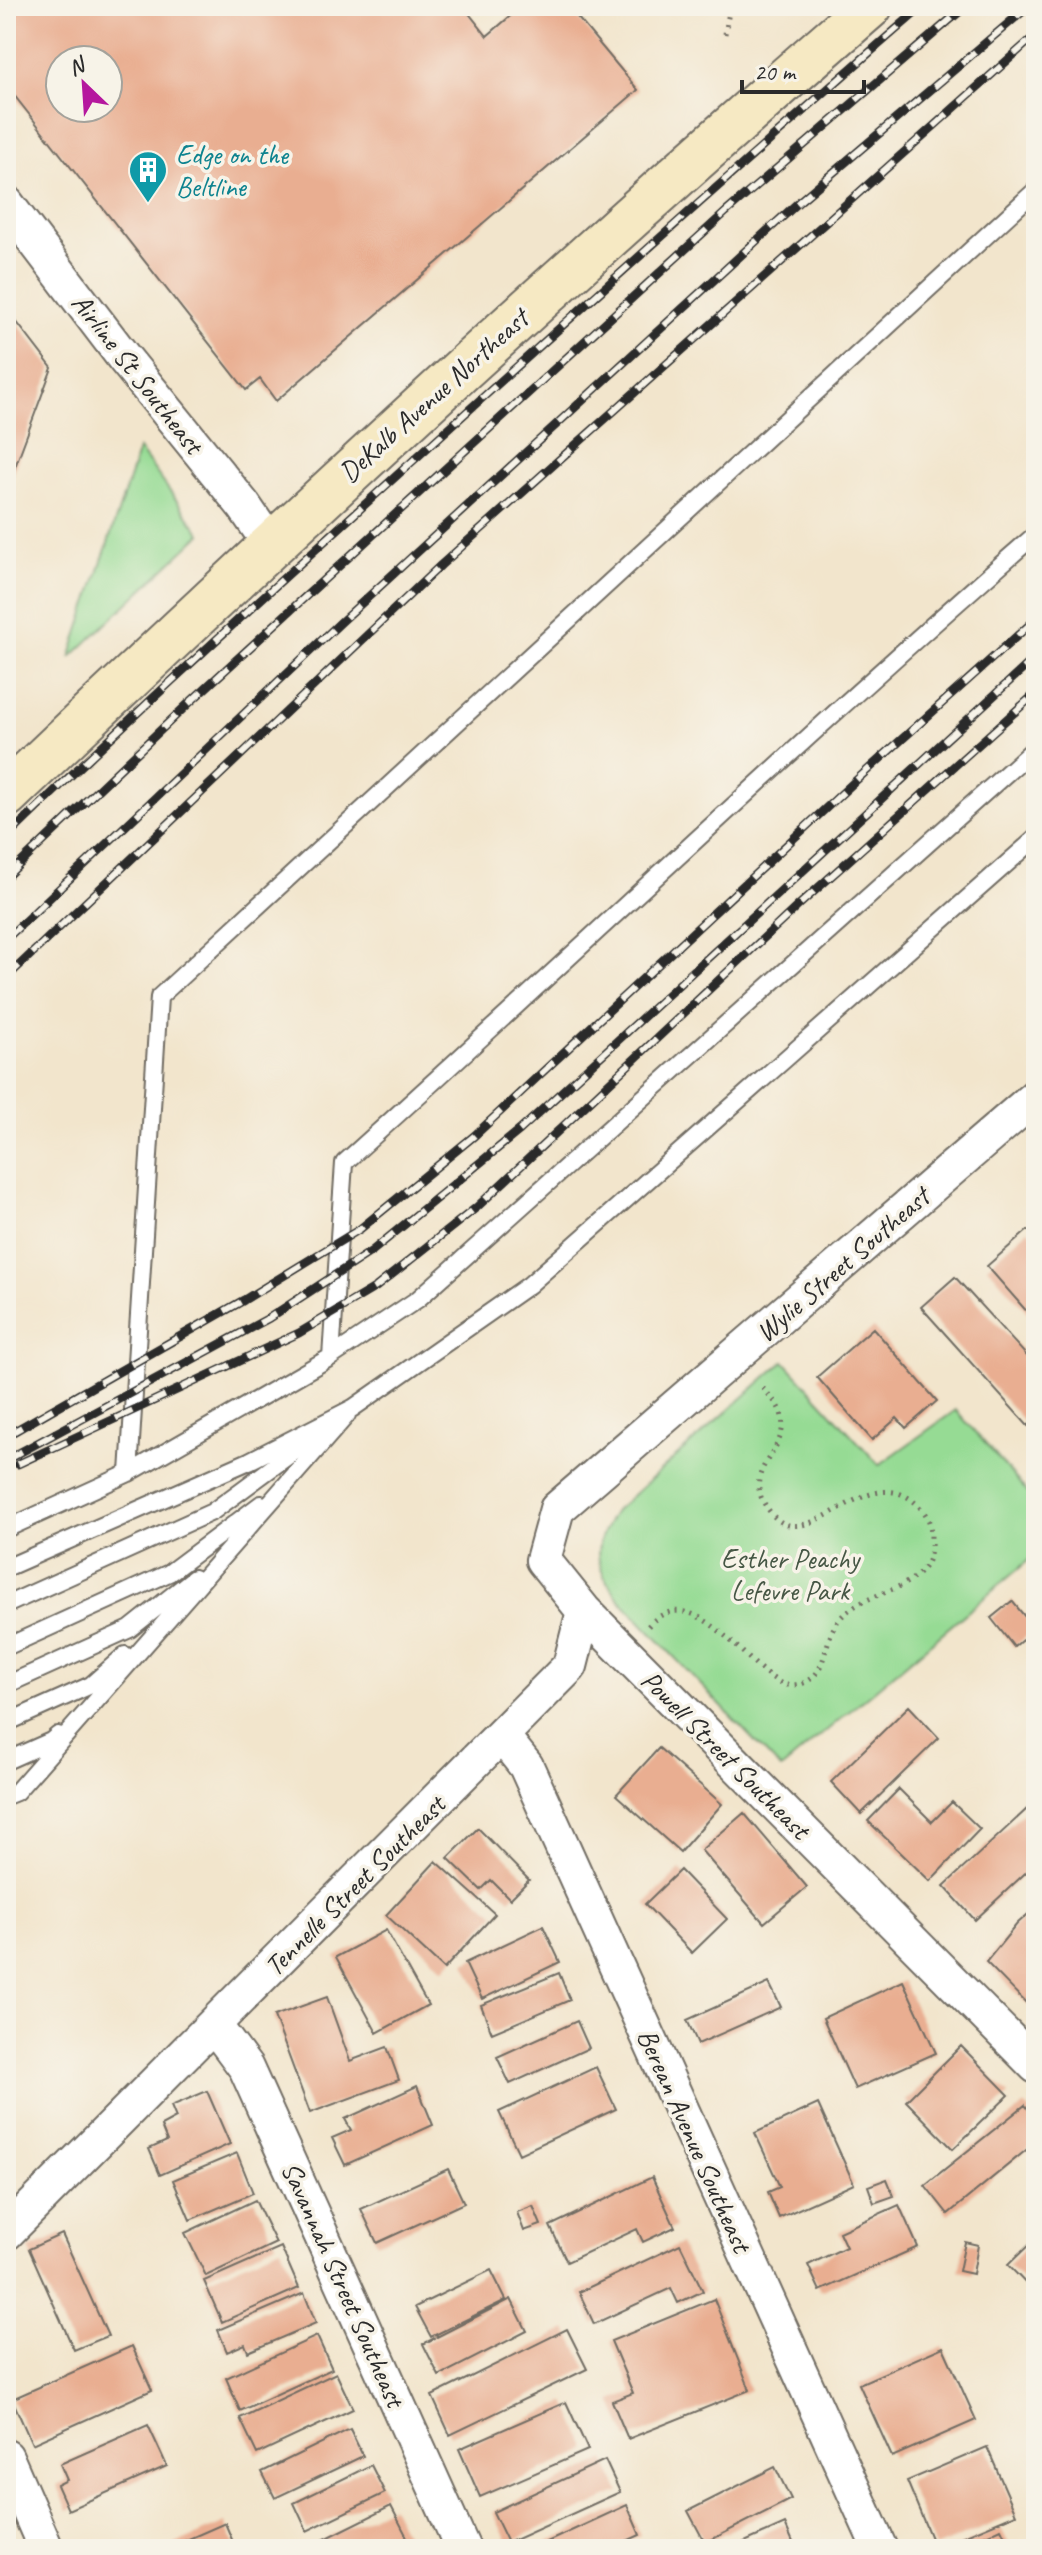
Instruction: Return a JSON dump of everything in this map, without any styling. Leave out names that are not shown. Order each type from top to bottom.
[{"type":"main road","name":"DeKalb Avenue Northeast","points":[[6,795],[270,544],[593,249],[870,6]]},
{"type":"street","name":"Airline St Southeast","points":[[6,203],[124,358],[244,506],[270,544]]},
{"type":"street","name":"Wylie Street Southeast","points":[[649,1433],[1036,1096]]},
{"type":"street","name":"Powell Street Southeast","points":[[649,1433],[557,1509],[543,1560],[584,1611],[1036,2066]]},
{"type":"street","name":"Tennelle Street Southeast","points":[[6,2233],[570,1666],[584,1611]]},
{"type":"street","name":"Berean Avenue Southeast","points":[[502,1736],[526,1766],[880,2549]]},
{"type":"street","name":"Savannah Street Southeast","points":[[214,2025],[246,2068],[463,2549]]},
{"type":"street","points":[[6,2457],[46,2549]]},
{"type":"lane","points":[[129,1473],[159,997],[1036,190]]},
{"type":"lane","points":[[331,1357],[344,1163],[942,615],[1036,534]]},
{"type":"lane","points":[[6,1529],[129,1473],[331,1357],[418,1299],[1036,747]]},
{"type":"lane","points":[[6,1605],[212,1512],[353,1408],[529,1285],[1036,838]]},
{"type":"lane","points":[[6,1796],[16,1792],[353,1408]]},
{"type":"lane","points":[[6,1568],[249,1461],[353,1408]]},
{"type":"lane","points":[[6,1647],[169,1573],[291,1481]]},
{"type":"lane","points":[[6,1685],[130,1629],[230,1549]]},
{"type":"lane","points":[[6,1723],[91,1685],[175,1611]]},
{"type":"lane","points":[[6,1761],[51,1741],[119,1675]]},
{"type":"path","points":[[725,34],[730,6]]},
{"type":"path","points":[[644,1631],[657,1615],[674,1609],[695,1614],[758,1668],[783,1685],[804,1683],[820,1670],[830,1634],[838,1620],[851,1608],[918,1576],[927,1565],[932,1548],[930,1524],[922,1510],[906,1496],[887,1490],[867,1493],[805,1524],[789,1525],[773,1516],[757,1484],[759,1472],[780,1438],[783,1424],[775,1402],[753,1377]]},
{"type":"green space","points":[[139,449],[201,534],[70,658]]},
{"type":"green space","name":"Esther Peachy Lefevre Park","points":[[784,1361],[879,1465],[956,1410],[1036,1502],[1036,1554],[781,1769],[619,1599],[604,1575],[598,1556],[602,1536],[615,1511]]},
{"type":"building","points":[[6,6],[463,6],[487,36],[522,6],[568,6],[638,90],[276,401],[260,379],[246,390],[6,85]]},
{"type":"building","points":[[6,308],[52,368],[6,491]]},
{"type":"building","points":[[1028,1230],[1036,1238],[1036,1322],[987,1266]]},
{"type":"building","points":[[955,1277],[1036,1366],[1036,1418],[1028,1426],[921,1307]]},
{"type":"building","points":[[873,1328],[937,1401],[906,1428],[897,1418],[872,1440],[817,1377]]},
{"type":"building","points":[[1012,1601],[1035,1629],[1014,1647],[991,1618]]},
{"type":"building","points":[[909,1706],[939,1738],[861,1814],[831,1782]]},
{"type":"building","points":[[659,1748],[722,1804],[680,1852],[616,1795]]},
{"type":"building","points":[[899,1789],[932,1822],[952,1802],[980,1829],[930,1881],[868,1821]]},
{"type":"building","points":[[1027,1809],[1036,1818],[1036,1863],[975,1920],[944,1886]]},
{"type":"building","points":[[744,1813],[807,1887],[764,1923],[701,1850]]},
{"type":"building","points":[[478,1828],[529,1880],[510,1899],[491,1880],[481,1890],[448,1858]]},
{"type":"building","points":[[436,1861],[495,1914],[444,1969],[386,1915]]},
{"type":"building","points":[[680,1870],[727,1919],[692,1953],[645,1904]]},
{"type":"building","points":[[1036,1907],[1036,2013],[986,1962],[1017,1924]]},
{"type":"building","points":[[543,1926],[560,1962],[482,1999],[465,1963]]},
{"type":"building","points":[[386,1930],[428,2005],[377,2033],[336,1957]]},
{"type":"building","points":[[559,1973],[570,2000],[492,2033],[481,2005]]},
{"type":"building","points":[[903,1981],[936,2053],[855,2089],[823,2018]]},
{"type":"building","points":[[769,1983],[781,2007],[698,2044],[687,2020]]},
{"type":"building","points":[[327,1997],[350,2061],[387,2047],[399,2080],[310,2113],[274,2016]]},
{"type":"building","points":[[577,2021],[589,2048],[510,2084],[497,2057]]},
{"type":"building","points":[[961,2046],[1009,2095],[953,2149],[906,2101]]},
{"type":"building","points":[[596,2067],[616,2109],[519,2154],[499,2112]]},
{"type":"building","points":[[417,2086],[433,2125],[345,2165],[332,2138],[351,2130],[345,2119]]},
{"type":"building","points":[[207,2091],[230,2144],[160,2175],[149,2149],[167,2141],[161,2126],[176,2118],[171,2106]]},
{"type":"building","points":[[818,2104],[854,2184],[779,2218],[768,2192],[780,2187],[755,2133]]},
{"type":"building","points":[[1025,2105],[1036,2119],[1036,2142],[948,2214],[925,2185]]},
{"type":"building","points":[[237,2153],[253,2193],[190,2220],[173,2180]]},
{"type":"building","points":[[448,2169],[464,2203],[377,2243],[361,2209]]},
{"type":"building","points":[[652,2177],[675,2227],[643,2242],[637,2229],[567,2262],[550,2226]]},
{"type":"building","points":[[887,2179],[894,2196],[874,2203],[868,2186]]},
{"type":"building","points":[[255,2200],[276,2243],[206,2276],[185,2233]]},
{"type":"building","points":[[899,2205],[918,2247],[820,2291],[808,2265],[846,2247],[839,2232]]},
{"type":"building","points":[[533,2206],[541,2225],[524,2231],[517,2212]]},
{"type":"building","points":[[62,2234],[108,2336],[74,2350],[29,2249]]},
{"type":"building","points":[[1036,2238],[1036,2294],[1008,2265]]},
{"type":"building","points":[[965,2242],[978,2245],[973,2274],[959,2271]]},
{"type":"building","points":[[680,2244],[703,2291],[678,2303],[671,2288],[594,2324],[579,2292]]},
{"type":"building","points":[[281,2247],[299,2288],[222,2322],[204,2281]]},
{"type":"building","points":[[491,2270],[506,2300],[431,2337],[415,2307]]},
{"type":"building","points":[[304,2293],[316,2323],[248,2352],[245,2344],[227,2352],[218,2330]]},
{"type":"building","points":[[511,2299],[527,2331],[439,2376],[423,2344]]},
{"type":"building","points":[[714,2299],[750,2390],[628,2439],[612,2401],[633,2393],[611,2341]]},
{"type":"building","points":[[567,2329],[587,2369],[450,2435],[432,2396]]},
{"type":"building","points":[[317,2336],[332,2369],[240,2411],[226,2378]]},
{"type":"building","points":[[132,2346],[152,2390],[32,2444],[12,2399]]},
{"type":"building","points":[[943,2347],[976,2420],[892,2457],[859,2384]]},
{"type":"building","points":[[336,2373],[353,2409],[257,2454],[240,2418]]},
{"type":"building","points":[[566,2402],[588,2450],[480,2497],[459,2449]]},
{"type":"building","points":[[148,2425],[167,2466],[68,2510],[57,2485],[67,2480],[60,2464]]},
{"type":"building","points":[[350,2429],[363,2456],[275,2498],[262,2472]]},
{"type":"building","points":[[987,2447],[1016,2514],[935,2548],[907,2481]]},
{"type":"building","points":[[605,2460],[620,2492],[508,2543],[493,2512]]},
{"type":"building","points":[[371,2465],[385,2493],[307,2531],[294,2503]]},
{"type":"building","points":[[775,2467],[791,2499],[705,2543],[688,2511]]},
{"type":"building","points":[[627,2505],[640,2535],[609,2549],[532,2549]]},
{"type":"building","points":[[391,2506],[408,2539],[388,2549],[315,2549],[313,2545]]},
{"type":"building","points":[[225,2523],[236,2549],[166,2549]]},
{"type":"building","points":[[785,2524],[796,2549],[729,2549]]},
{"type":"building","points":[[1001,2528],[1011,2549],[956,2549]]},
{"type":"railway","points":[[6,838],[198,656],[460,418],[923,6]]},
{"type":"railway","points":[[6,877],[187,705],[726,212],[966,6]]},
{"type":"railway","points":[[6,939],[341,622],[801,200],[1029,6]]},
{"type":"railway","points":[[6,978],[441,565],[1036,35]]},
{"type":"railway","points":[[6,1436],[244,1300],[360,1229],[474,1136],[852,784],[1036,619]]},
{"type":"railway","points":[[6,1460],[269,1318],[372,1251],[520,1130],[1036,657]]},
{"type":"railway","points":[[18,1464],[299,1333],[376,1287],[477,1207],[800,904],[1036,693]]},
{"type":"place","name":"Edge on the Beltline","points":[[148,204]]}]
